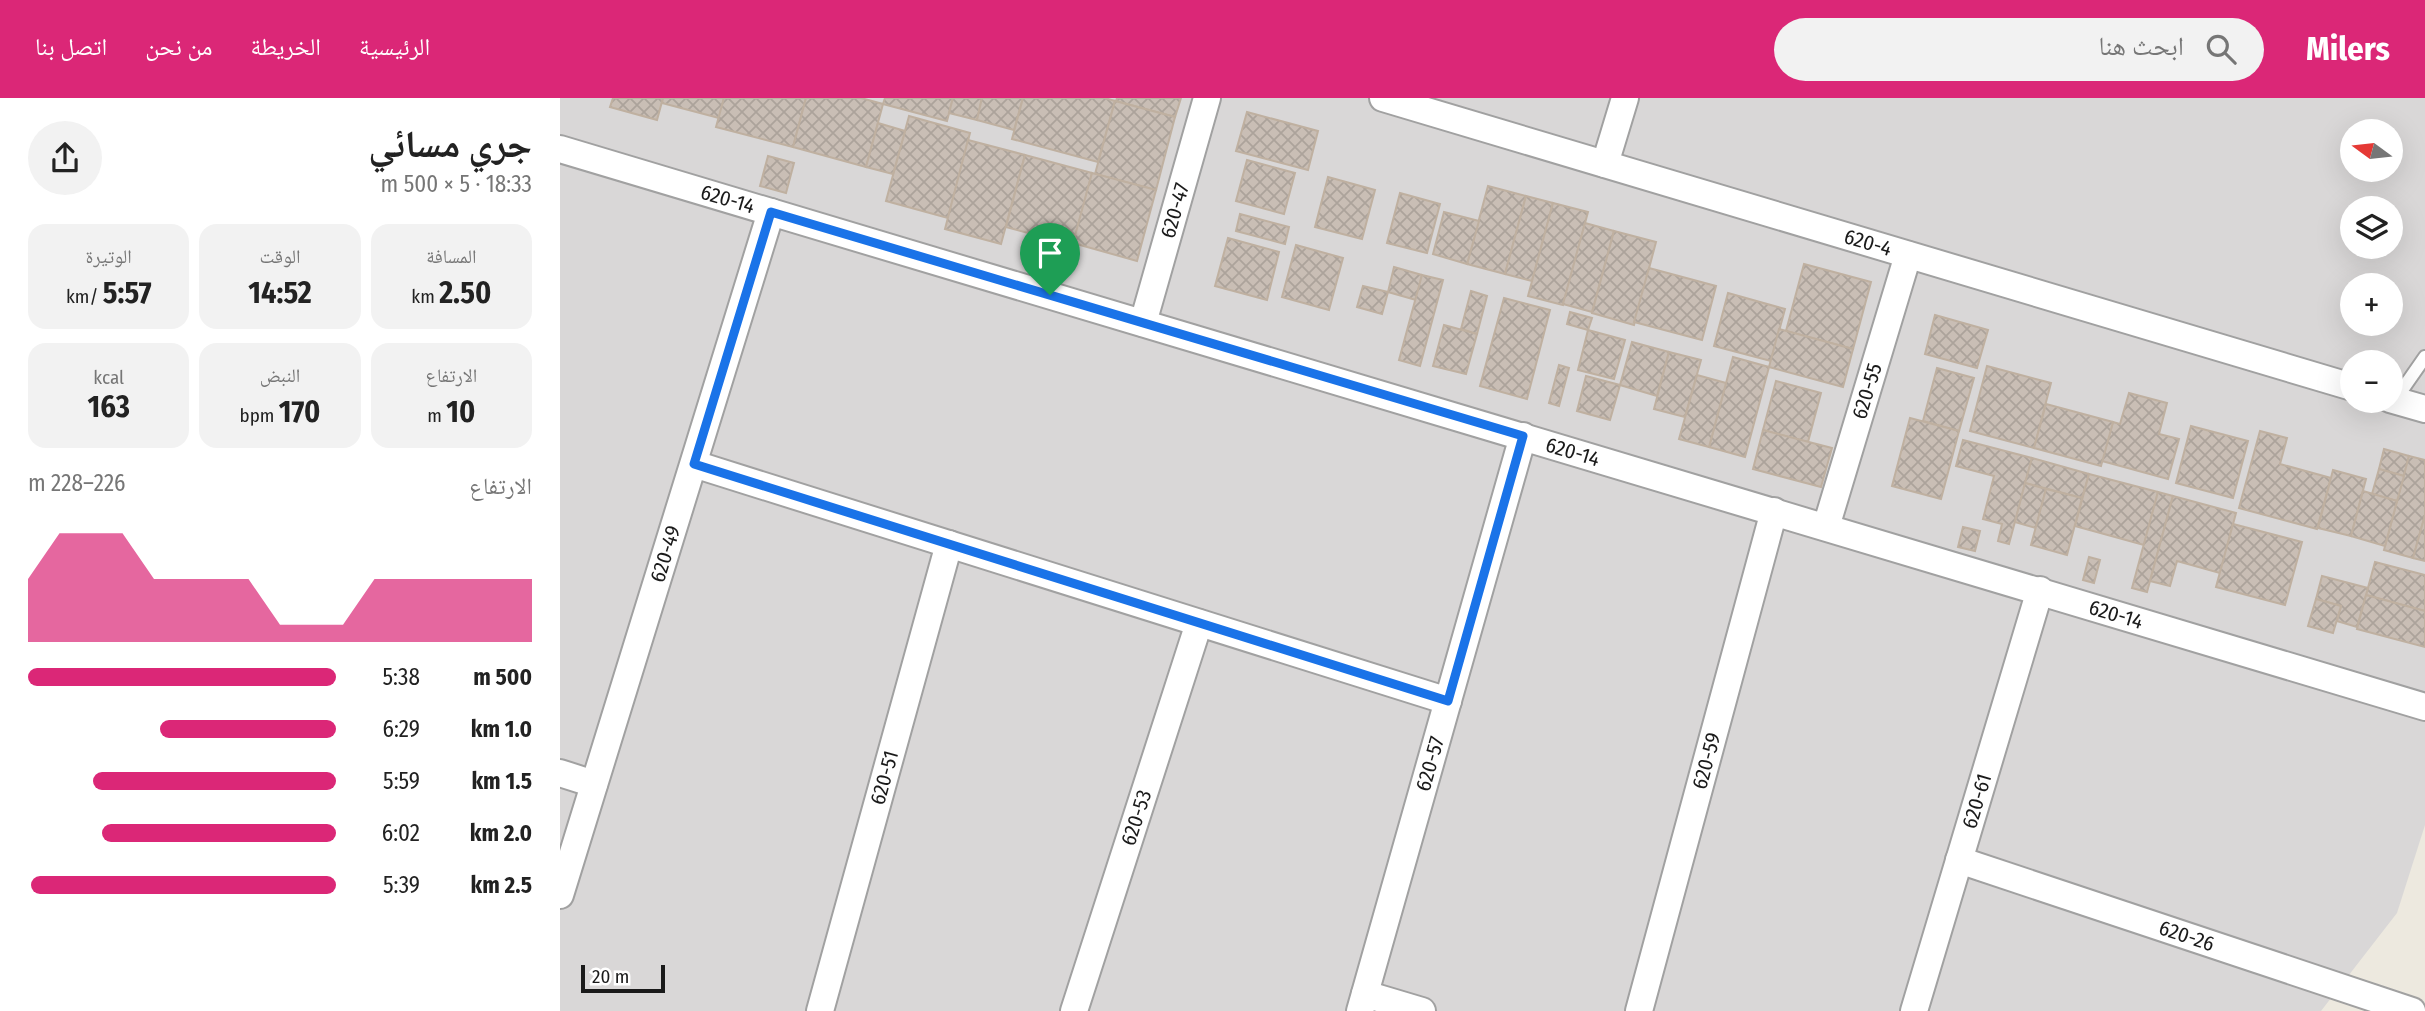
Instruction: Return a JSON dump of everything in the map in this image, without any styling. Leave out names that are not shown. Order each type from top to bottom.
[{"type":"street","name":"620-47","points":[[1143,323],[1207,98]]},
{"type":"street","name":"620-4","points":[[1383,98],[2340,383]]},
{"type":"street","points":[[1605,164],[1625,98]]},
{"type":"street","name":"620-14","points":[[560,149],[2425,706]]},
{"type":"street","name":"620-49","points":[[560,895],[771,212]]},
{"type":"street","name":"620-55","points":[[1826,527],[1908,255]]},
{"type":"street","points":[[2403,402],[2425,409]]},
{"type":"street","name":"620-57","points":[[1362,1003],[1523,436]]},
{"type":"street","points":[[694,464],[1448,701]]},
{"type":"street","name":"620-59","points":[[1639,1011],[1773,511]]},
{"type":"street","name":"620-51","points":[[820,1011],[949,544]]},
{"type":"street","name":"620-61","points":[[1914,1011],[2040,590]]},
{"type":"street","name":"620-53","points":[[1074,1011],[1199,623]]},
{"type":"street","points":[[560,773],[594,784]]},
{"type":"street","name":"620-26","points":[[1959,860],[2412,1011]]},
{"type":"street","points":[[1362,1003],[1422,1011]]},
{"type":"lane","points":[[2403,386],[2425,357]]},
{"type":"shaded area","points":[[560,98],[2425,98],[2425,825],[2397,913],[2321,1011],[560,1011]]},
{"type":"building","points":[[613,98],[663,98],[657,120],[610,107]]},
{"type":"building","points":[[663,98],[724,98],[719,118],[662,103]]},
{"type":"building","points":[[724,98],[806,98],[793,147],[716,127]]},
{"type":"building","points":[[806,98],[861,98],[883,104],[866,167],[793,147]]},
{"type":"building","points":[[885,98],[953,98],[947,121],[883,104]]},
{"type":"building","points":[[953,98],[982,98],[977,120],[949,113]]},
{"type":"building","points":[[982,98],[1023,98],[1014,130],[977,120]]},
{"type":"building","points":[[1023,98],[1105,98],[1115,101],[1098,162],[1012,139]]},
{"type":"building","points":[[1117,98],[1181,98],[1175,117],[1116,101]]},
{"type":"building","points":[[1115,101],[1175,117],[1156,190],[1095,174]]},
{"type":"building","points":[[1247,112],[1318,131],[1308,170],[1236,151]]},
{"type":"building","points":[[909,116],[970,133],[948,218],[886,201]]},
{"type":"building","points":[[878,123],[905,131],[893,174],[866,167]]},
{"type":"building","points":[[968,140],[1025,155],[1001,244],[945,229]]},
{"type":"building","points":[[1025,155],[1092,173],[1073,245],[1006,227]]},
{"type":"building","points":[[768,156],[794,163],[786,193],[760,186]]},
{"type":"building","points":[[1247,160],[1295,173],[1284,214],[1236,201]]},
{"type":"building","points":[[1092,173],[1156,190],[1137,261],[1073,243]]},
{"type":"building","points":[[1328,177],[1375,190],[1362,239],[1315,227]]},
{"type":"building","points":[[1488,186],[1526,196],[1505,274],[1467,264]]},
{"type":"building","points":[[1400,193],[1440,204],[1427,253],[1387,243]]},
{"type":"building","points":[[1526,196],[1553,203],[1532,281],[1505,274]]},
{"type":"building","points":[[1553,203],[1588,212],[1563,305],[1528,296]]},
{"type":"building","points":[[1444,212],[1479,221],[1467,264],[1433,254]]},
{"type":"building","points":[[1240,214],[1289,227],[1285,244],[1236,231]]},
{"type":"building","points":[[1585,223],[1614,231],[1592,312],[1563,304]]},
{"type":"building","points":[[1614,231],[1656,242],[1634,325],[1592,313]]},
{"type":"building","points":[[1228,238],[1279,252],[1267,300],[1215,286]]},
{"type":"building","points":[[1296,245],[1343,258],[1329,310],[1282,297]]},
{"type":"building","points":[[1804,264],[1871,282],[1853,349],[1786,331]]},
{"type":"building","points":[[1394,267],[1422,275],[1416,300],[1388,292]]},
{"type":"building","points":[[1649,268],[1716,286],[1702,340],[1634,322]]},
{"type":"building","points":[[1422,275],[1443,280],[1420,366],[1399,360]]},
{"type":"building","points":[[1363,286],[1388,292],[1382,314],[1357,307]]},
{"type":"building","points":[[1471,291],[1487,296],[1477,334],[1461,329]]},
{"type":"building","points":[[1728,293],[1785,309],[1771,361],[1714,346]]},
{"type":"building","points":[[1504,298],[1550,310],[1527,399],[1480,386]]},
{"type":"building","points":[[1570,312],[1592,318],[1588,330],[1567,324]]},
{"type":"building","points":[[1935,315],[1988,330],[1977,368],[1925,354]]},
{"type":"building","points":[[1444,325],[1477,334],[1466,374],[1433,366]]},
{"type":"building","points":[[1779,329],[1853,349],[1843,387],[1769,367]]},
{"type":"building","points":[[1588,330],[1625,340],[1614,379],[1578,370]]},
{"type":"building","points":[[1632,342],[1669,352],[1657,396],[1620,385]]},
{"type":"building","points":[[1669,352],[1701,360],[1685,417],[1654,409]]},
{"type":"building","points":[[1733,357],[1769,367],[1745,457],[1709,447]]},
{"type":"building","points":[[1559,365],[1569,368],[1559,406],[1549,403]]},
{"type":"building","points":[[1987,366],[2051,383],[2034,448],[1970,431]]},
{"type":"building","points":[[1937,368],[1974,378],[1959,431],[1923,421]]},
{"type":"building","points":[[1697,375],[1726,383],[1709,447],[1679,439]]},
{"type":"building","points":[[1586,376],[1620,385],[1610,420],[1577,411]]},
{"type":"building","points":[[1776,381],[1821,393],[1808,442],[1763,430]]},
{"type":"building","points":[[2129,393],[2167,403],[2159,434],[2179,439],[2168,479],[2102,461],[2113,422],[2120,424]]},
{"type":"building","points":[[2046,404],[2113,422],[2101,466],[2034,448]]},
{"type":"building","points":[[1910,418],[1959,431],[1941,499],[1892,486]]},
{"type":"building","points":[[2191,426],[2248,441],[2233,498],[2176,483]]},
{"type":"building","points":[[1763,430],[1832,448],[1821,487],[1753,469]]},
{"type":"building","points":[[2260,431],[2287,438],[2280,464],[2331,478],[2317,529],[2239,508]]},
{"type":"building","points":[[1963,440],[2032,458],[2009,544],[1998,541],[2002,524],[1983,519],[1994,476],[1956,466]]},
{"type":"building","points":[[2384,449],[2409,456],[2404,476],[2379,469]]},
{"type":"building","points":[[2409,456],[2425,460],[2425,515],[2413,558],[2384,550]]},
{"type":"building","points":[[2032,458],[2089,474],[2082,498],[2025,483]]},
{"type":"building","points":[[2379,469],[2404,476],[2397,501],[2372,494]]},
{"type":"building","points":[[2333,470],[2366,479],[2351,536],[2318,528]]},
{"type":"building","points":[[2089,474],[2158,492],[2144,545],[2075,526]]},
{"type":"building","points":[[2025,483],[2046,489],[2036,528],[2015,522]]},
{"type":"building","points":[[2046,489],[2082,498],[2067,555],[2031,545]]},
{"type":"building","points":[[2363,491],[2397,501],[2385,546],[2351,536]]},
{"type":"building","points":[[2158,492],[2173,496],[2147,592],[2132,588]]},
{"type":"building","points":[[2173,496],[2236,513],[2220,573],[2177,561],[2170,586],[2150,581]]},
{"type":"building","points":[[2425,515],[2425,561],[2413,558]]},
{"type":"building","points":[[2233,524],[2302,542],[2285,605],[2216,587]]},
{"type":"building","points":[[1963,527],[1980,531],[1975,551],[1958,547]]},
{"type":"building","points":[[2089,557],[2100,560],[2094,583],[2083,580]]},
{"type":"building","points":[[2375,562],[2425,575],[2425,611],[2366,595]]},
{"type":"building","points":[[2322,576],[2368,588],[2357,627],[2337,621],[2341,606],[2316,599]]},
{"type":"building","points":[[2366,595],[2425,611],[2425,647],[2357,629]]},
{"type":"building","points":[[2316,599],[2341,606],[2333,633],[2308,626]]},
{"type":"route","points":[[771,212],[1050,295],[1523,436],[1448,701],[694,464],[771,212]]}]
